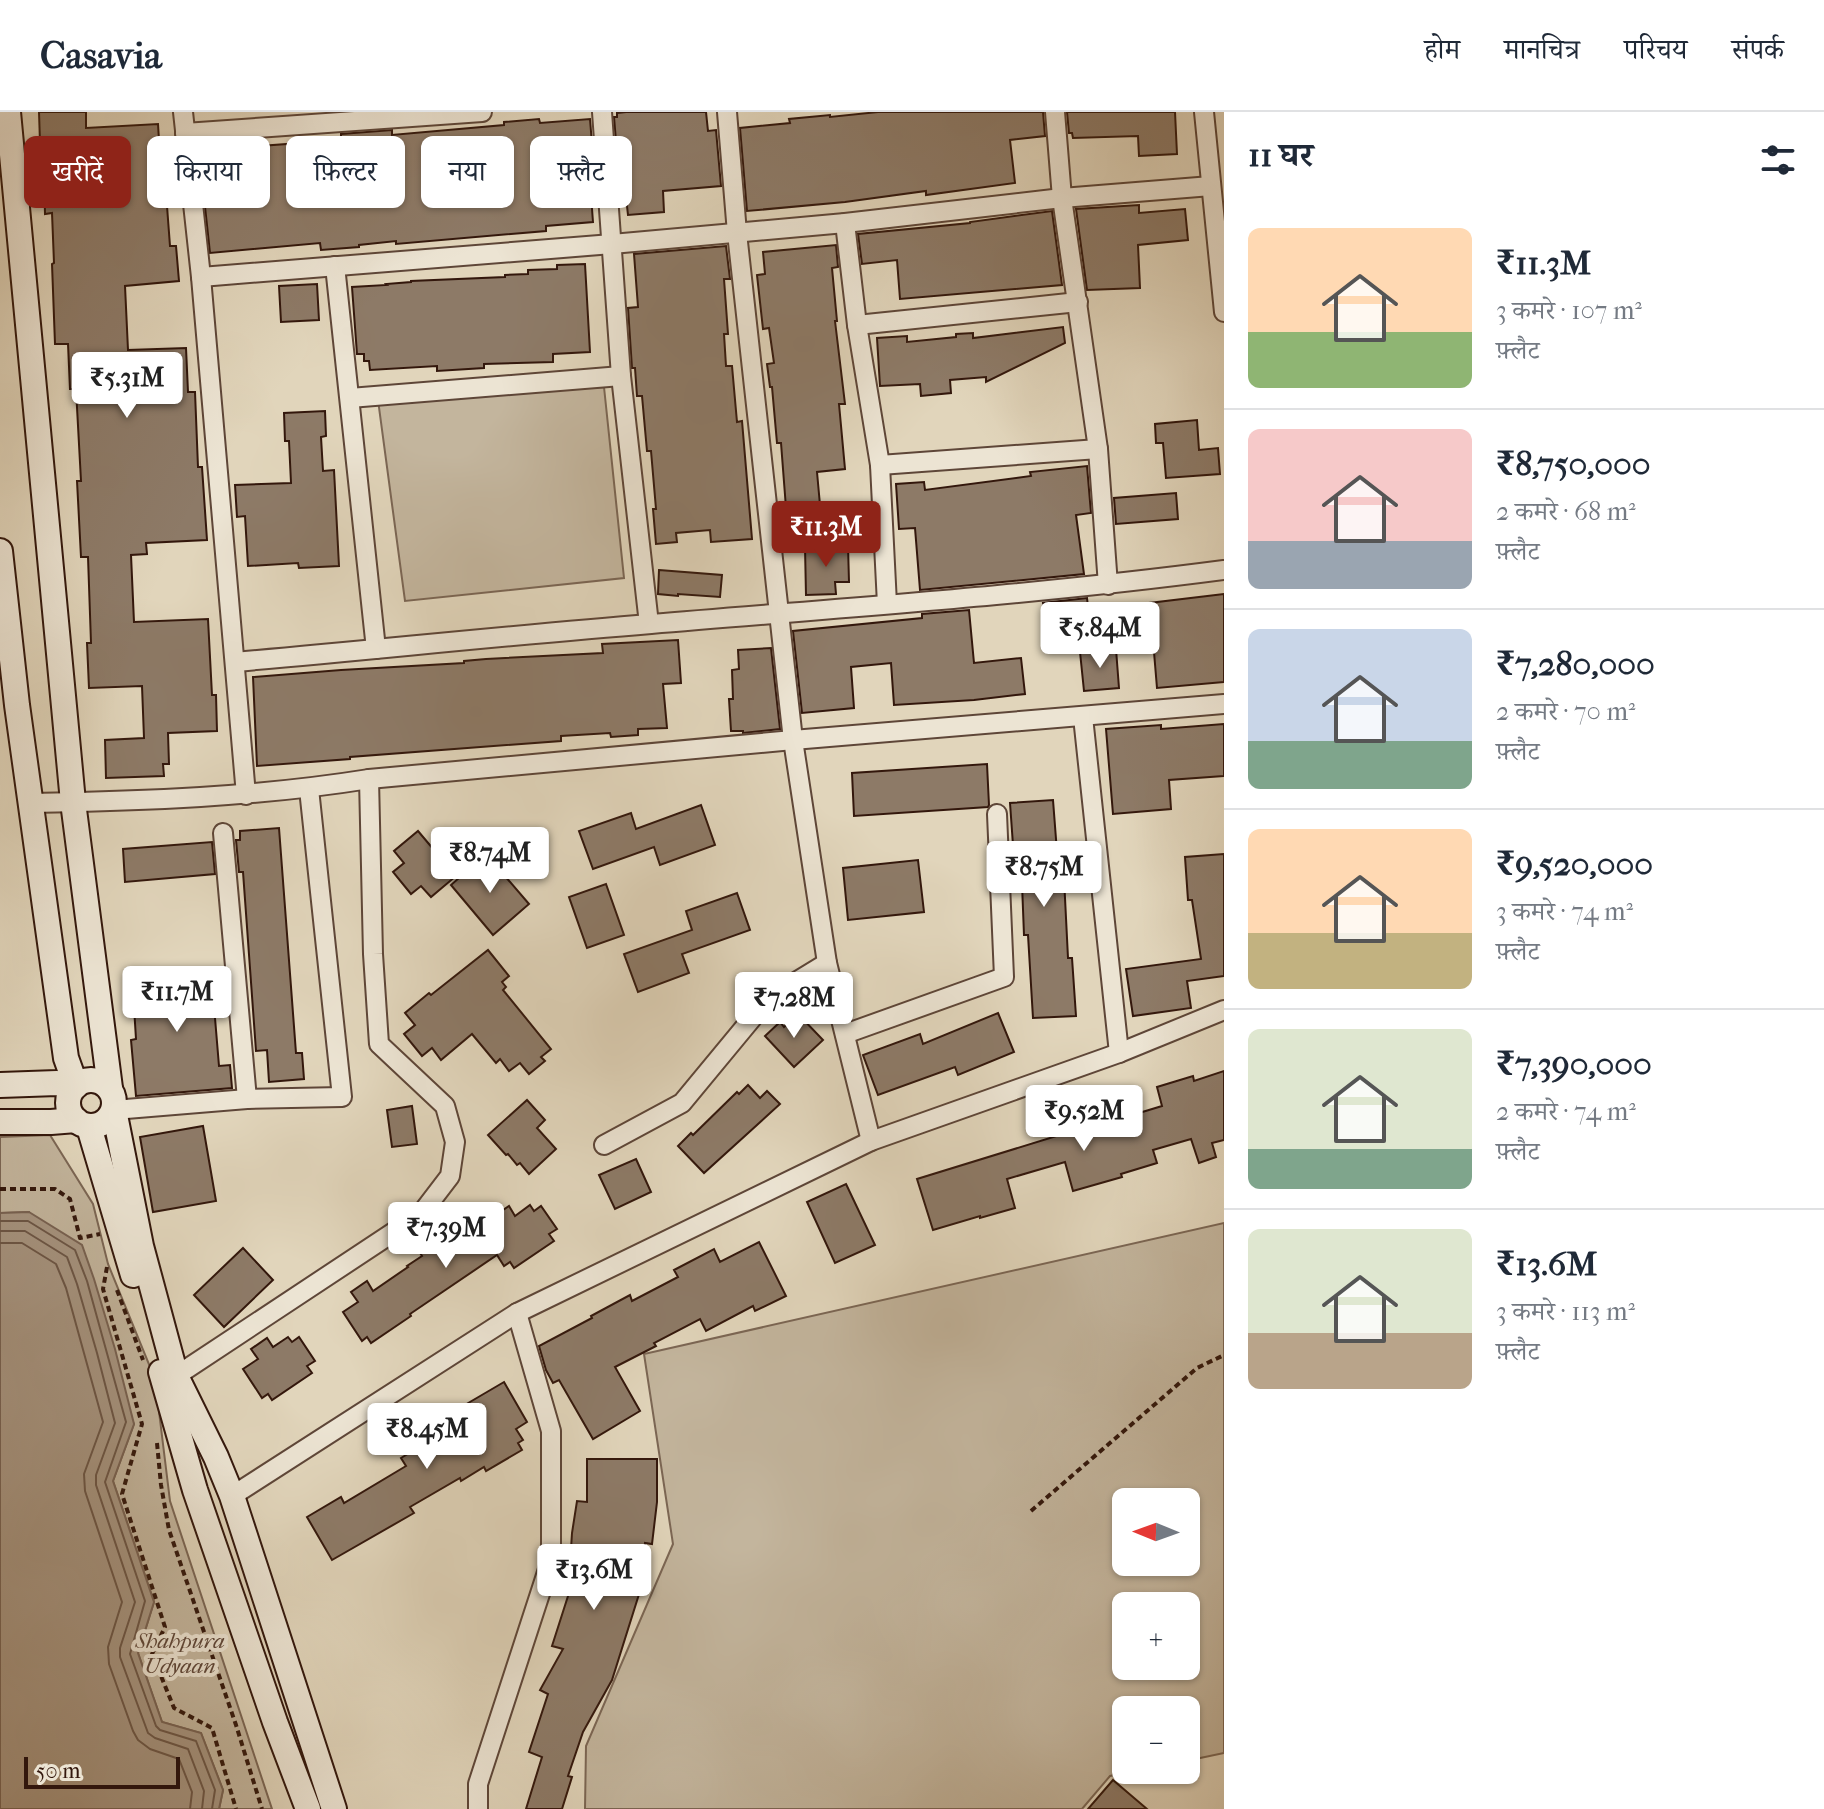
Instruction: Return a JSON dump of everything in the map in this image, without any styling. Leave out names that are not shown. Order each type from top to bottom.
[{"type":"street","points":[[8,112],[73,802],[112,1099],[141,1246],[176,1376],[232,1496],[334,1809]]},
{"type":"street","points":[[183,112],[201,277],[246,795]]},
{"type":"street","points":[[185,133],[482,112]]},
{"type":"street","points":[[602,112],[621,376],[649,624]]},
{"type":"street","points":[[728,112],[737,233],[793,740],[827,963],[871,1141]]},
{"type":"street","points":[[1055,112],[1062,198],[1098,449],[1108,585]]},
{"type":"street","points":[[1204,112],[1224,312]]},
{"type":"street","points":[[201,277],[737,233],[1062,198],[1211,186]]},
{"type":"street","points":[[845,223],[857,325],[880,465],[887,604]]},
{"type":"street","points":[[335,266],[376,649]]},
{"type":"street","points":[[857,325],[1078,302]]},
{"type":"street","points":[[350,398],[621,376]]},
{"type":"street","points":[[880,465],[1098,449]]},
{"type":"street","points":[[0,551],[17,705],[66,1058],[76,1086]]},
{"type":"street","points":[[235,662],[1108,585],[1224,570]]},
{"type":"street","points":[[31,803],[246,795],[369,779],[1224,704]]},
{"type":"street","points":[[1083,717],[1119,1053]]},
{"type":"street","points":[[176,1376],[421,1214],[450,1176],[455,1142],[445,1106],[379,1044],[373,954],[369,779]]},
{"type":"street","points":[[112,1099],[342,1097],[309,789]]},
{"type":"street","points":[[845,1034],[1004,977],[997,814]]},
{"type":"street","points":[[223,833],[247,1099]]},
{"type":"street","points":[[604,1145],[682,1103],[768,999],[827,963]]},
{"type":"street","points":[[232,1496],[517,1313],[871,1141],[1119,1053],[1224,1010]]},
{"type":"street","points":[[0,1122],[83,1123],[104,1122],[112,1099],[104,1083],[89,1079],[76,1086],[68,1099],[71,1114],[83,1123],[195,1490],[308,1809]]},
{"type":"street","points":[[0,1085],[57,1083],[76,1086]]},
{"type":"street","points":[[478,1809],[478,1784],[551,1560],[551,1431],[517,1313]]},
{"type":"path","points":[[0,1189],[55,1189],[70,1199],[80,1238],[103,1234]]},
{"type":"path","points":[[145,1367],[108,1264],[103,1289],[142,1424],[122,1494],[165,1627],[152,1654],[174,1708],[212,1728],[236,1809]]},
{"type":"path","points":[[1031,1511],[1197,1368],[1224,1355]]},
{"type":"path","points":[[156,1441],[169,1530],[262,1809]]},
{"type":"green space","points":[[604,387],[624,578],[405,601],[378,400]]},
{"type":"green space","name":"Shahpura Udyaan","points":[[50,1135],[93,1204],[108,1264],[155,1379],[170,1501],[272,1809],[219,1809],[223,1790],[201,1733],[162,1722],[138,1653],[154,1602],[113,1481],[134,1424],[29,1212],[0,1213],[0,1137]]},
{"type":"green space","points":[[1224,1223],[1224,1753],[1200,1758],[1200,1696],[1112,1696],[1112,1776],[1082,1809],[585,1809],[586,1746],[673,1544],[644,1354]]},
{"type":"water","points":[[29,1212],[82,1245],[94,1279],[134,1424],[113,1481],[154,1602],[138,1653],[162,1722],[201,1733],[223,1790],[219,1809],[0,1809],[0,1213]]},
{"type":"building","points":[[39,112],[86,112],[86,128],[158,124],[159,136],[147,136],[147,208],[167,208],[170,246],[176,246],[179,281],[125,286],[128,350],[186,348],[188,392],[195,392],[198,467],[202,467],[207,540],[146,543],[147,554],[131,555],[134,622],[208,619],[217,731],[168,733],[169,764],[163,764],[164,776],[106,778],[105,740],[144,738],[142,686],[89,688],[88,557],[81,557],[76,389],[70,389],[68,344],[55,344],[52,213],[45,214],[45,208],[131,208],[131,136],[40,136]]},
{"type":"building","points":[[706,112],[708,131],[716,130],[721,186],[663,191],[664,212],[628,215],[627,208],[632,208],[632,136],[616,136],[614,117],[617,113]]},
{"type":"building","points":[[878,112],[1043,112],[1045,136],[1010,140],[1015,183],[926,195],[926,191],[747,211],[740,128],[790,123],[789,119]]},
{"type":"building","points":[[1067,112],[1175,112],[1177,154],[1139,156],[1138,136],[1073,138],[1069,133]]},
{"type":"building","points":[[590,119],[591,136],[530,136],[530,208],[592,208],[593,222],[546,226],[546,231],[396,244],[396,241],[359,247],[321,250],[320,243],[210,253],[205,208],[270,208],[270,145],[286,144],[286,208],[405,208],[405,136],[341,134],[392,130],[392,135],[504,125],[504,122]]},
{"type":"building","points":[[1139,205],[1139,213],[1185,209],[1188,240],[1138,245],[1140,288],[1087,290],[1076,209]]},
{"type":"building","points":[[1052,211],[1062,285],[900,299],[897,260],[862,264],[858,234]]},
{"type":"building","points":[[836,245],[838,267],[832,268],[845,404],[839,404],[845,469],[817,472],[820,505],[786,508],[781,443],[777,443],[767,364],[774,363],[769,328],[763,329],[757,275],[765,274],[763,252]]},
{"type":"building","points":[[726,246],[730,279],[724,279],[728,334],[724,334],[726,366],[732,366],[737,422],[742,421],[752,539],[711,542],[710,530],[676,533],[677,542],[656,544],[651,451],[647,451],[642,396],[637,396],[635,368],[632,368],[628,308],[638,307],[634,254]]},
{"type":"building","points":[[585,264],[590,352],[553,354],[553,362],[484,364],[484,368],[437,371],[437,366],[370,370],[369,361],[364,361],[364,354],[357,354],[352,287],[505,277],[528,274],[528,270],[557,269],[557,265]]},
{"type":"building","points":[[317,284],[319,320],[281,322],[279,286]]},
{"type":"building","points":[[1063,327],[1065,343],[986,382],[986,377],[950,380],[951,393],[921,396],[920,384],[880,386],[877,338],[907,336],[907,342],[956,337],[956,334],[973,333],[973,338]]},
{"type":"building","points":[[325,411],[326,436],[321,437],[323,471],[334,470],[339,566],[299,568],[298,563],[248,566],[245,516],[237,517],[235,485],[291,483],[284,413]]},
{"type":"building","points":[[1197,420],[1199,450],[1218,448],[1220,474],[1166,478],[1163,443],[1156,443],[1155,424]]},
{"type":"building","points":[[1087,466],[1091,513],[1076,515],[1084,574],[920,590],[915,528],[899,529],[896,484],[924,482],[925,490],[1031,476],[1030,472]]},
{"type":"building","points":[[1176,493],[1178,519],[1116,524],[1114,498]]},
{"type":"building","points":[[848,545],[849,582],[835,582],[836,594],[806,595],[805,547]]},
{"type":"building","points":[[659,570],[722,575],[720,597],[658,594]]},
{"type":"building","points":[[1224,594],[1224,682],[1157,688],[1153,640],[1119,644],[1116,607]]},
{"type":"building","points":[[1087,598],[1092,641],[1048,646],[1043,603]]},
{"type":"building","points":[[969,610],[974,663],[1021,658],[1025,694],[894,705],[891,663],[851,667],[854,708],[802,713],[793,631]]},
{"type":"building","points":[[678,640],[681,683],[663,684],[667,728],[638,729],[638,735],[561,736],[561,741],[257,766],[253,677],[603,653],[602,644]]},
{"type":"building","points":[[771,648],[780,729],[743,733],[731,731],[729,699],[733,699],[732,670],[739,669],[738,650]]},
{"type":"building","points":[[1116,649],[1119,688],[1084,691],[1080,652]]},
{"type":"building","points":[[1224,724],[1224,776],[1169,780],[1171,809],[1113,814],[1106,729]]},
{"type":"building","points":[[987,764],[988,807],[854,816],[852,773]]},
{"type":"building","points":[[1053,800],[1059,878],[1064,878],[1068,958],[1072,958],[1076,1016],[1033,1018],[1028,935],[1024,935],[1021,858],[1014,859],[1010,803]]},
{"type":"building","points":[[701,805],[715,845],[660,865],[654,847],[593,869],[579,831],[631,813],[636,829]]},
{"type":"building","points":[[279,828],[296,1053],[302,1053],[304,1079],[269,1082],[267,1050],[256,1051],[243,872],[239,872],[236,840],[240,840],[240,831]]},
{"type":"building","points":[[418,831],[456,876],[431,897],[421,886],[411,894],[393,872],[404,863],[394,851]]},
{"type":"building","points":[[212,842],[215,874],[125,882],[123,849]]},
{"type":"building","points":[[486,854],[529,904],[493,935],[451,885]]},
{"type":"building","points":[[1224,854],[1224,976],[1187,981],[1191,1008],[1133,1016],[1126,969],[1201,959],[1192,900],[1188,900],[1185,857]]},
{"type":"building","points":[[918,860],[924,912],[848,920],[843,868]]},
{"type":"building","points":[[606,884],[624,935],[587,948],[569,897]]},
{"type":"building","points":[[737,893],[750,930],[682,954],[689,973],[638,992],[624,954],[692,930],[686,911]]},
{"type":"building","points":[[488,950],[509,976],[502,982],[506,987],[503,990],[551,1049],[541,1057],[545,1061],[529,1074],[520,1063],[509,1071],[500,1059],[496,1063],[472,1034],[441,1060],[432,1048],[422,1056],[404,1034],[415,1025],[405,1013]]},
{"type":"building","points":[[216,970],[218,1006],[214,1006],[219,1066],[230,1065],[232,1088],[136,1096],[131,1040],[136,1039],[132,975]]},
{"type":"building","points":[[998,1013],[1014,1052],[958,1075],[955,1067],[878,1095],[863,1055],[920,1034],[923,1044]]},
{"type":"building","points":[[798,1014],[823,1040],[794,1067],[765,1036],[780,1022],[784,1027]]},
{"type":"building","points":[[1224,1071],[1224,1140],[1212,1143],[1216,1157],[1199,1163],[1191,1139],[1153,1150],[1157,1163],[1073,1191],[1065,1162],[1007,1179],[1015,1208],[933,1230],[917,1179],[1162,1106],[1157,1087],[1193,1076],[1194,1081]]},
{"type":"building","points":[[748,1085],[760,1098],[767,1091],[780,1104],[704,1173],[678,1146]]},
{"type":"building","points":[[527,1100],[545,1120],[537,1128],[556,1149],[529,1174],[488,1135]]},
{"type":"building","points":[[412,1106],[417,1144],[392,1147],[387,1110]]},
{"type":"building","points":[[203,1126],[216,1201],[153,1212],[140,1137]]},
{"type":"building","points":[[636,1159],[651,1192],[615,1209],[599,1175]]},
{"type":"building","points":[[846,1184],[875,1245],[835,1263],[807,1202]]},
{"type":"building","points":[[530,1205],[534,1211],[541,1206],[557,1229],[549,1234],[554,1241],[514,1268],[510,1262],[504,1266],[497,1255],[371,1343],[367,1337],[362,1341],[343,1312],[358,1302],[351,1292],[367,1281],[373,1291],[408,1267],[422,1256],[415,1245],[431,1235],[437,1244],[452,1234],[455,1239],[463,1234],[471,1247],[500,1228],[493,1217],[509,1206],[515,1216]]},
{"type":"building","points":[[759,1242],[786,1296],[755,1311],[753,1306],[706,1331],[700,1319],[615,1367],[640,1411],[593,1439],[559,1380],[553,1383],[539,1346],[630,1295],[632,1301],[678,1277],[674,1270],[714,1249],[720,1262]]},
{"type":"building","points":[[243,1248],[273,1280],[224,1327],[194,1295]]},
{"type":"building","points":[[288,1337],[292,1342],[299,1337],[315,1361],[307,1366],[312,1373],[272,1400],[268,1394],[262,1398],[243,1369],[258,1359],[251,1349],[267,1338],[273,1347]]},
{"type":"building","points":[[504,1382],[527,1422],[516,1429],[523,1440],[518,1443],[522,1450],[486,1471],[484,1467],[461,1481],[460,1478],[410,1507],[414,1513],[332,1560],[307,1517],[341,1497],[344,1503],[406,1466],[401,1458],[436,1437],[429,1426]]},
{"type":"building","points":[[587,1459],[657,1459],[657,1502],[652,1544],[645,1543],[640,1591],[612,1680],[583,1732],[568,1776],[572,1777],[562,1809],[526,1809],[542,1757],[529,1752],[548,1694],[540,1690],[563,1649],[552,1646],[568,1596],[577,1501],[587,1502]]},
{"type":"building","points":[[1112,1781],[1147,1809],[1088,1809]]}]
